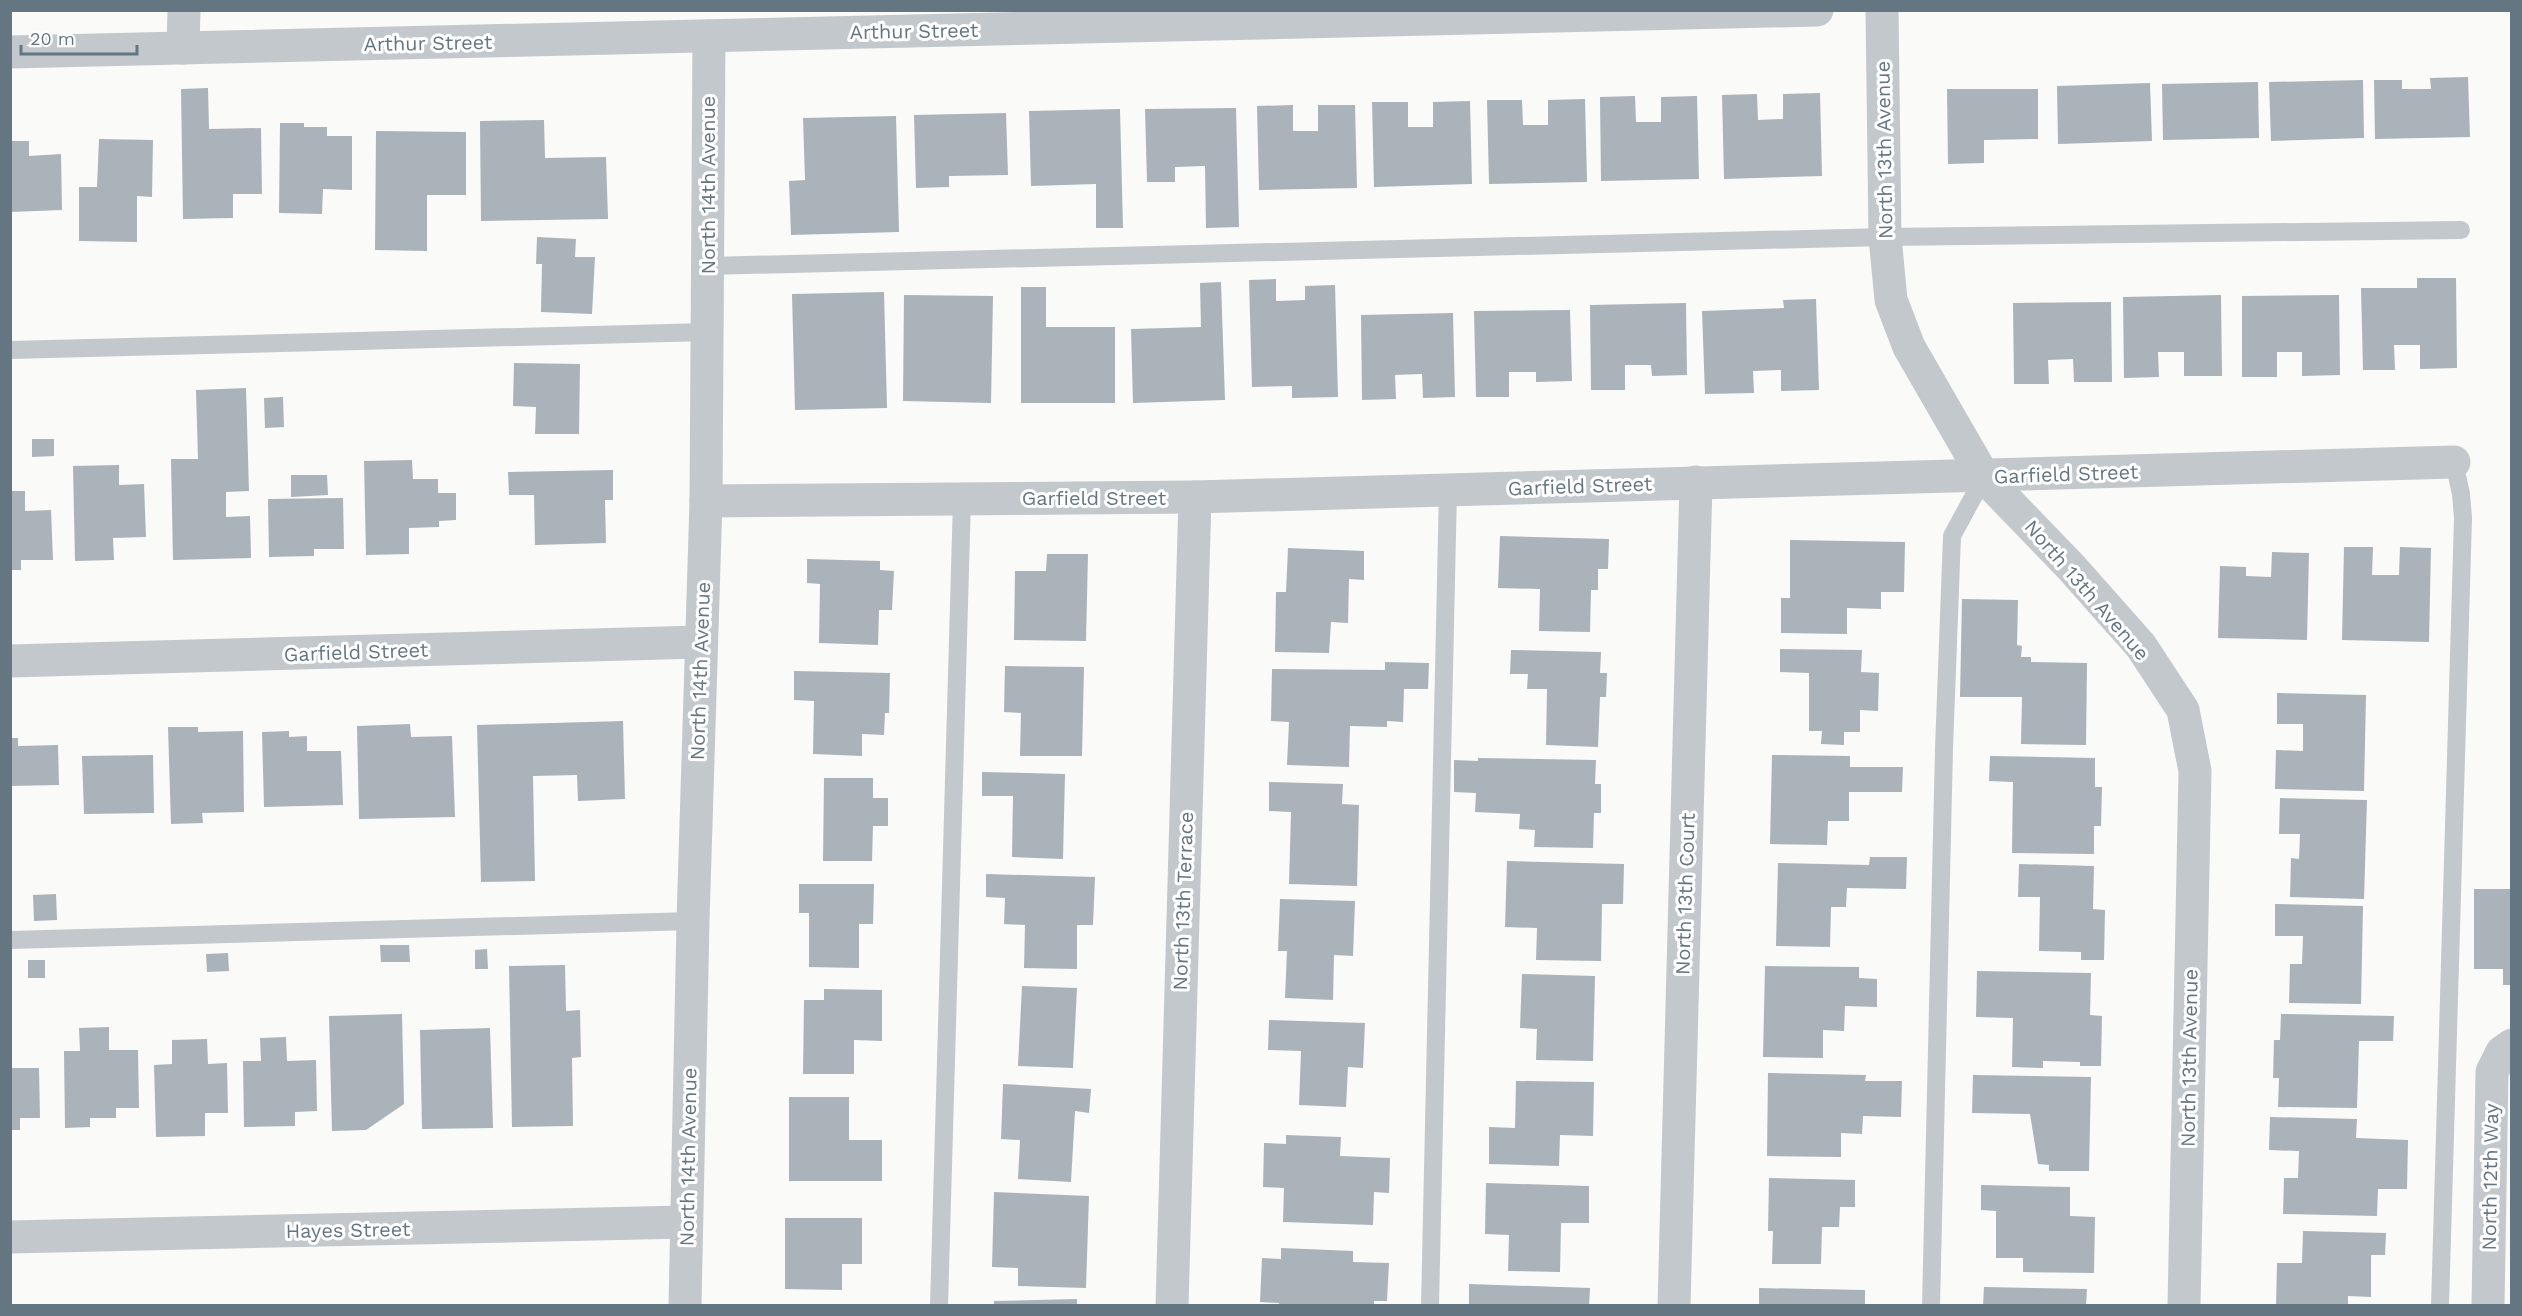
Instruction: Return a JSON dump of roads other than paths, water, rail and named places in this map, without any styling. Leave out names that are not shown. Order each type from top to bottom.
[{"type":"street","points":[[183,10],[183,48]]},
{"type":"street","name":"Arthur Street","points":[[10,52],[1817,10]]},
{"type":"street","name":"North 13th Avenue","points":[[1882,10],[1885,237],[1891,300],[1909,347],[1984,477],[2071,567],[2141,646],[2183,710],[2195,771],[2184,1305]]},
{"type":"street","name":"North 14th Avenue","points":[[686,1305],[693,921],[706,501],[709,36]]},
{"type":"street","name":"Garfield Street","points":[[706,501],[1194,497],[1696,482],[1984,477],[2454,462]]},
{"type":"street","name":"North 13th Court","points":[[1674,1305],[1696,482]]},
{"type":"street","name":"North 13th Terrace","points":[[1172,1305],[1194,497]]},
{"type":"street","name":"Garfield Street","points":[[10,661],[700,642]]},
{"type":"street","name":"North 12th Way","points":[[2488,1305],[2492,1072],[2507,1048]]},
{"type":"street","name":"Hayes Street","points":[[10,1237],[686,1222]]},
{"type":"lane","points":[[708,266],[1885,237],[2461,230]]},
{"type":"lane","points":[[10,350],[707,332]]},
{"type":"lane","points":[[2440,1305],[2463,518],[2461,494],[2454,462]]},
{"type":"lane","points":[[1930,1305],[1944,749],[1952,536],[1984,477]]},
{"type":"lane","points":[[1431,1305],[1448,489]]},
{"type":"lane","points":[[939,1305],[962,499]]},
{"type":"lane","points":[[10,940],[693,921]]}]
